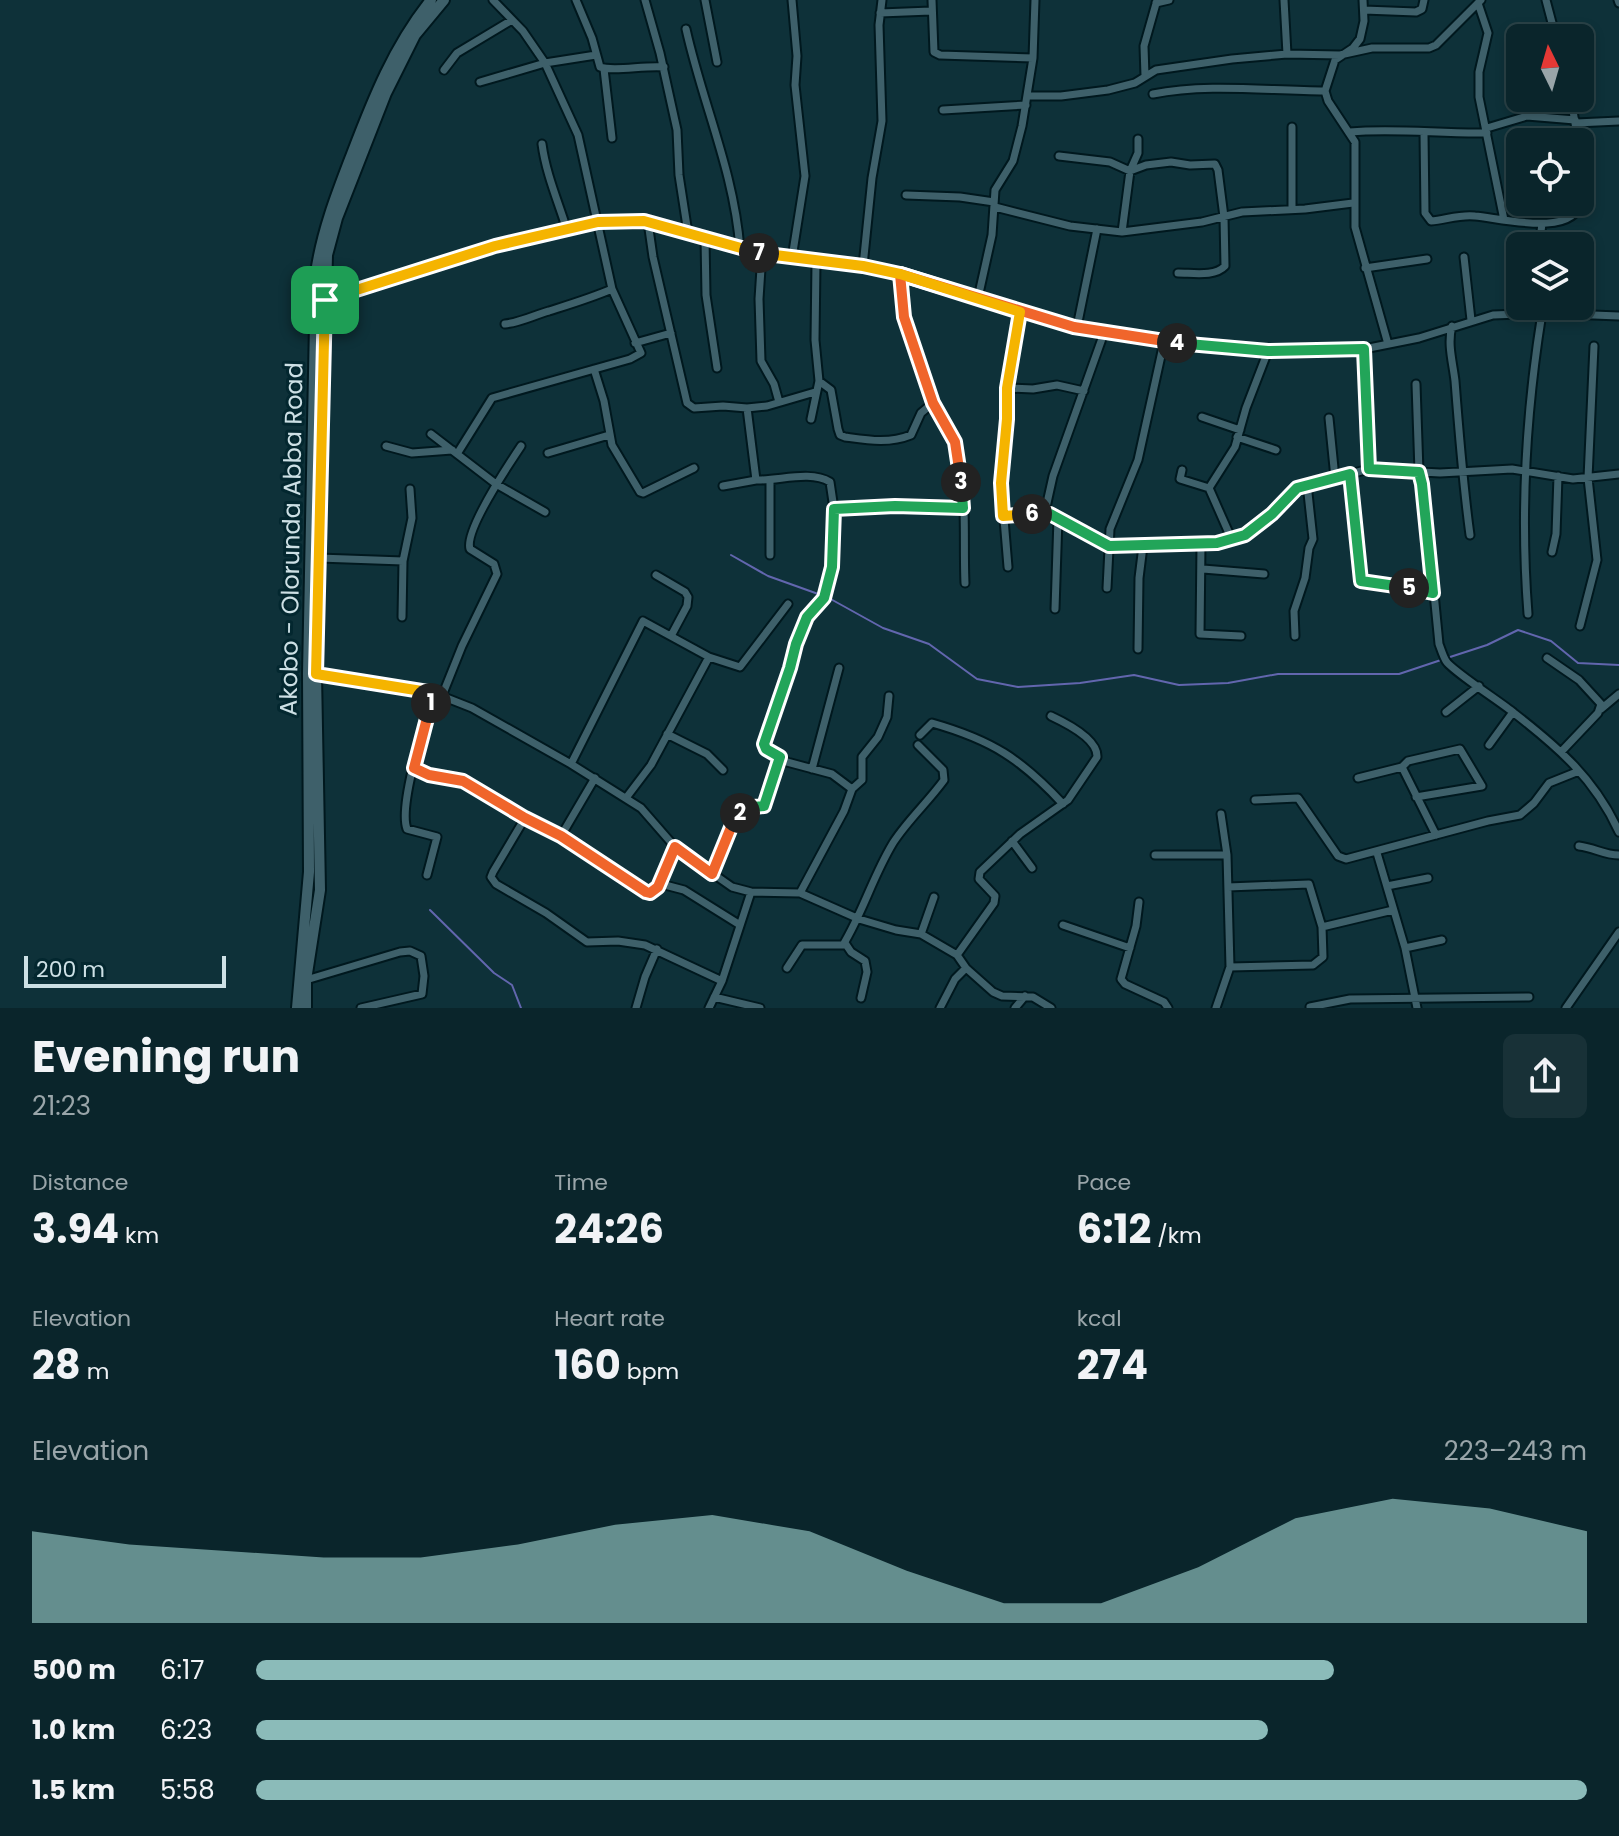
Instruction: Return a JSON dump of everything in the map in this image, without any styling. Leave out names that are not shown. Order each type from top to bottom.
[{"type":"main road","name":"Akobo - Olorunda Abba Road","points":[[297,1008],[315,830],[327,255],[401,41],[431,0]]},
{"type":"main road","name":"Akobo - Olorunda Abba Road","points":[[306,1008],[306,980],[320,890],[315,830],[310,493],[316,273],[327,219],[382,91],[415,35],[444,0]]},
{"type":"street","points":[[455,452],[492,398],[641,353],[612,289],[584,155],[545,63],[493,0]]},
{"type":"street","points":[[576,0],[600,67],[664,67]]},
{"type":"street","points":[[645,0],[664,67],[677,130],[679,175],[688,233]]},
{"type":"street","points":[[705,0],[717,62]]},
{"type":"street","points":[[792,0],[797,56],[795,85],[805,176],[792,258]]},
{"type":"street","points":[[863,266],[872,178],[882,121],[882,0]]},
{"type":"street","points":[[932,0],[934,52],[940,55],[1033,58]]},
{"type":"street","points":[[978,298],[992,235],[995,190],[1013,161],[1027,100],[1033,58],[1035,0]]},
{"type":"street","points":[[1145,76],[1144,46],[1156,2],[1169,0]]},
{"type":"street","points":[[1284,0],[1287,54]]},
{"type":"street","points":[[1363,0],[1363,32],[1353,48],[1340,55],[1331,67],[1325,91],[1328,101],[1350,132],[1356,149],[1353,203],[1358,242],[1388,344]]},
{"type":"street","points":[[1364,10],[1416,12],[1422,9],[1424,0]]},
{"type":"street","points":[[1546,0],[1552,24]]},
{"type":"street","points":[[943,110],[1108,90],[1135,83],[1168,68],[1287,54],[1340,55],[1372,48],[1429,48],[1436,45],[1480,1]]},
{"type":"street","points":[[1480,1],[1488,33],[1479,72],[1479,97],[1504,220]]},
{"type":"street","points":[[880,13],[931,11]]},
{"type":"street","points":[[444,70],[465,47],[512,20]]},
{"type":"street","points":[[686,29],[729,171],[740,249]]},
{"type":"street","points":[[480,82],[545,63],[596,55]]},
{"type":"street","points":[[604,69],[612,138]]},
{"type":"street","points":[[1153,94],[1178,89],[1325,91]]},
{"type":"street","points":[[1574,112],[1577,128]]},
{"type":"street","points":[[1350,132],[1487,131],[1527,116],[1576,122],[1619,121]]},
{"type":"street","points":[[1292,127],[1292,209]]},
{"type":"street","points":[[1424,133],[1427,219],[1435,221],[1468,215],[1542,224],[1573,216]]},
{"type":"street","points":[[1122,232],[1130,171],[1138,153],[1138,139]]},
{"type":"street","points":[[542,144],[546,174],[567,230]]},
{"type":"street","points":[[1059,156],[1110,162],[1130,171],[1146,165],[1171,162],[1215,164],[1224,217],[1226,258],[1222,270],[1178,273]]},
{"type":"street","points":[[906,195],[960,197],[1070,226],[1122,232],[1170,228],[1242,212],[1353,203]]},
{"type":"street","points":[[325,300],[495,246],[598,222],[631,219],[740,249],[900,274],[1077,327],[1164,342],[1268,351],[1364,349],[1419,338],[1471,320],[1506,313]]},
{"type":"street","points":[[648,222],[684,394],[690,407],[747,408],[815,392]]},
{"type":"street","points":[[1541,232],[1542,224]]},
{"type":"street","points":[[1077,327],[1097,229]]},
{"type":"street","points":[[705,238],[707,306],[717,368]]},
{"type":"street","points":[[762,253],[759,299],[761,361],[774,384],[779,402]]},
{"type":"street","points":[[1464,257],[1471,320]]},
{"type":"street","points":[[1365,268],[1427,259]]},
{"type":"street","points":[[811,419],[819,381],[815,340],[816,262]]},
{"type":"street","points":[[900,274],[904,317],[933,403],[955,442],[961,470],[965,583]]},
{"type":"street","points":[[505,324],[527,321],[544,312],[580,303],[612,289]]},
{"type":"street","points":[[1008,567],[1001,483],[1007,388],[1020,312]]},
{"type":"street","points":[[1594,315],[1619,316]]},
{"type":"street","points":[[1528,614],[1526,471],[1531,383],[1541,320]]},
{"type":"street","points":[[1452,326],[1448,338],[1453,360],[1461,471],[1470,535]]},
{"type":"street","points":[[635,343],[671,333]]},
{"type":"street","points":[[1045,512],[1053,476],[1104,333]]},
{"type":"street","points":[[1107,588],[1110,529],[1138,460],[1164,342]]},
{"type":"street","points":[[1580,626],[1597,560],[1588,478],[1594,346]]},
{"type":"street","points":[[1364,349],[1369,469]]},
{"type":"street","points":[[1209,488],[1231,455],[1268,351]]},
{"type":"street","points":[[594,369],[604,401],[609,435],[636,488],[643,493],[694,468]]},
{"type":"street","points":[[819,381],[831,390],[838,429],[840,435],[845,437],[877,441],[901,439],[911,435],[921,413],[933,403]]},
{"type":"street","points":[[1416,384],[1419,472],[1439,644],[1447,664],[1561,752],[1589,780],[1607,806],[1619,832]]},
{"type":"street","points":[[1007,388],[1033,389],[1057,385],[1084,391]]},
{"type":"street","points":[[747,408],[756,480]]},
{"type":"street","points":[[1202,417],[1276,450]]},
{"type":"street","points":[[1329,418],[1335,478]]},
{"type":"street","points":[[431,434],[496,484],[545,512]]},
{"type":"street","points":[[548,453],[609,435]]},
{"type":"street","points":[[386,446],[412,453],[455,452]]},
{"type":"street","points":[[427,875],[437,837],[411,830],[405,825],[414,768],[438,694],[497,574],[494,564],[468,545],[496,484],[521,446]]},
{"type":"street","points":[[1003,516],[1045,512],[1109,546],[1201,544],[1245,535],[1272,514],[1297,488],[1369,469],[1526,471],[1588,478],[1619,474]]},
{"type":"street","points":[[1182,470],[1180,479],[1209,488],[1232,540]]},
{"type":"street","points":[[1350,474],[1361,581],[1433,593]]},
{"type":"street","points":[[1552,552],[1556,534],[1558,476]]},
{"type":"street","points":[[723,486],[803,477],[830,482],[834,509],[832,567],[824,598],[807,617],[796,644],[764,744],[766,749],[780,757],[832,774],[852,789]]},
{"type":"street","points":[[770,481],[770,555]]},
{"type":"street","points":[[1295,636],[1294,611],[1313,539],[1307,484]]},
{"type":"street","points":[[402,617],[403,561],[411,527],[410,489]]},
{"type":"street","points":[[834,509],[895,506],[963,508]]},
{"type":"street","points":[[1055,609],[1058,518]]},
{"type":"street","points":[[1201,544],[1200,634],[1241,636]]},
{"type":"street","points":[[1138,649],[1139,578],[1143,546]]},
{"type":"street","points":[[319,558],[403,561]]},
{"type":"street","points":[[1203,569],[1264,574]]},
{"type":"street","points":[[656,575],[685,592],[688,597],[687,606],[671,636]]},
{"type":"street","points":[[571,764],[643,621],[709,657],[736,667],[744,665],[788,604]]},
{"type":"street","points":[[626,798],[651,765],[709,657]]},
{"type":"street","points":[[1547,658],[1579,680],[1598,699],[1601,709]]},
{"type":"street","points":[[812,769],[839,668]]},
{"type":"street","points":[[316,674],[438,694],[472,708],[626,798],[649,814],[675,847],[732,887],[751,892],[800,893],[859,919],[921,934],[957,955],[966,968],[993,992],[1002,996],[1033,997],[1051,1008]]},
{"type":"street","points":[[1446,712],[1479,686]]},
{"type":"street","points":[[1561,752],[1619,694]]},
{"type":"street","points":[[800,893],[844,811],[852,789],[862,780],[862,757],[878,737],[887,717],[889,696]]},
{"type":"street","points":[[1489,745],[1513,712]]},
{"type":"street","points":[[957,955],[995,899],[979,879],[980,872],[1012,841],[1063,804],[1086,776],[1098,753],[1095,746],[1071,727],[1051,716]]},
{"type":"street","points":[[920,735],[932,723],[999,749],[1033,773],[1063,804]]},
{"type":"street","points":[[667,734],[707,754],[723,770]]},
{"type":"street","points":[[787,968],[802,945],[842,947],[859,919],[891,846],[944,780],[943,770],[918,745]]},
{"type":"street","points":[[1358,778],[1402,767],[1408,761],[1460,749],[1482,786],[1416,797]]},
{"type":"street","points":[[712,874],[734,820],[744,808],[764,806],[780,757]]},
{"type":"street","points":[[1402,767],[1436,835]]},
{"type":"street","points":[[414,768],[429,775],[463,781],[561,836],[646,892],[665,885],[684,890],[740,925]]},
{"type":"street","points":[[1255,800],[1298,798],[1341,859],[1377,853],[1520,815],[1549,783],[1579,771]]},
{"type":"street","points":[[561,836],[595,778]]},
{"type":"street","points":[[1216,1008],[1230,967],[1227,855],[1221,814]]},
{"type":"street","points":[[525,818],[493,872],[493,881],[587,942],[627,942],[657,949],[722,981]]},
{"type":"street","points":[[1012,841],[1032,868]]},
{"type":"street","points":[[1579,846],[1596,848],[1607,855],[1619,855]]},
{"type":"street","points":[[658,887],[675,847]]},
{"type":"street","points":[[1377,853],[1405,948],[1417,1008]]},
{"type":"street","points":[[1155,855],[1227,855]]},
{"type":"street","points":[[1387,886],[1428,878]]},
{"type":"street","points":[[1228,887],[1309,884],[1322,927],[1323,953],[1318,963],[1230,967]]},
{"type":"street","points":[[709,1008],[722,981],[751,892]]},
{"type":"street","points":[[921,934],[934,897]]},
{"type":"street","points":[[1139,902],[1123,982],[1164,1002],[1168,1008]]},
{"type":"street","points":[[1322,927],[1393,910]]},
{"type":"street","points":[[1063,925],[1130,948]]},
{"type":"street","points":[[1566,1008],[1619,932]]},
{"type":"street","points":[[1405,948],[1442,940]]},
{"type":"street","points":[[845,943],[866,963],[861,998]]},
{"type":"street","points":[[636,1008],[657,949]]},
{"type":"street","points":[[306,980],[400,952],[410,951],[421,956],[424,976],[422,994],[361,1008]]},
{"type":"street","points":[[940,1008],[955,979],[966,968]]},
{"type":"street","points":[[1015,1008],[1025,996]]},
{"type":"street","points":[[714,997],[760,1008]]},
{"type":"street","points":[[1310,1007],[1350,999],[1529,997]]},
{"type":"waterway","points":[[731,555],[768,576],[821,595]]},
{"type":"waterway","points":[[827,597],[883,628],[929,644],[977,679],[1018,687],[1080,683],[1134,675],[1179,685],[1228,683],[1278,674],[1399,674],[1441,660]]},
{"type":"waterway","points":[[1447,658],[1487,645],[1518,630],[1551,641],[1578,663],[1619,665]]},
{"type":"waterway","points":[[430,910],[494,973],[512,985],[521,1008]]},
{"type":"route","points":[[325,300],[316,674],[434,693],[414,768],[429,775],[463,781],[561,836],[646,892],[650,893],[658,887],[675,847],[712,874],[734,820],[744,808],[764,806],[780,757],[766,749],[764,744],[807,617],[824,598],[832,567],[834,509],[873,506],[963,508],[961,470],[955,442],[937,412],[918,360],[901,303],[900,274],[978,298],[1020,312],[1104,333],[1164,342],[1268,351],[1364,349],[1369,469],[1419,472],[1424,491],[1433,593],[1361,581],[1350,474],[1297,488],[1272,514],[1245,535],[1217,543],[1109,546],[1045,512],[1003,516],[1001,483],[1007,388],[1020,312],[900,274],[740,249],[631,219],[598,222],[495,246],[325,300]]}]
